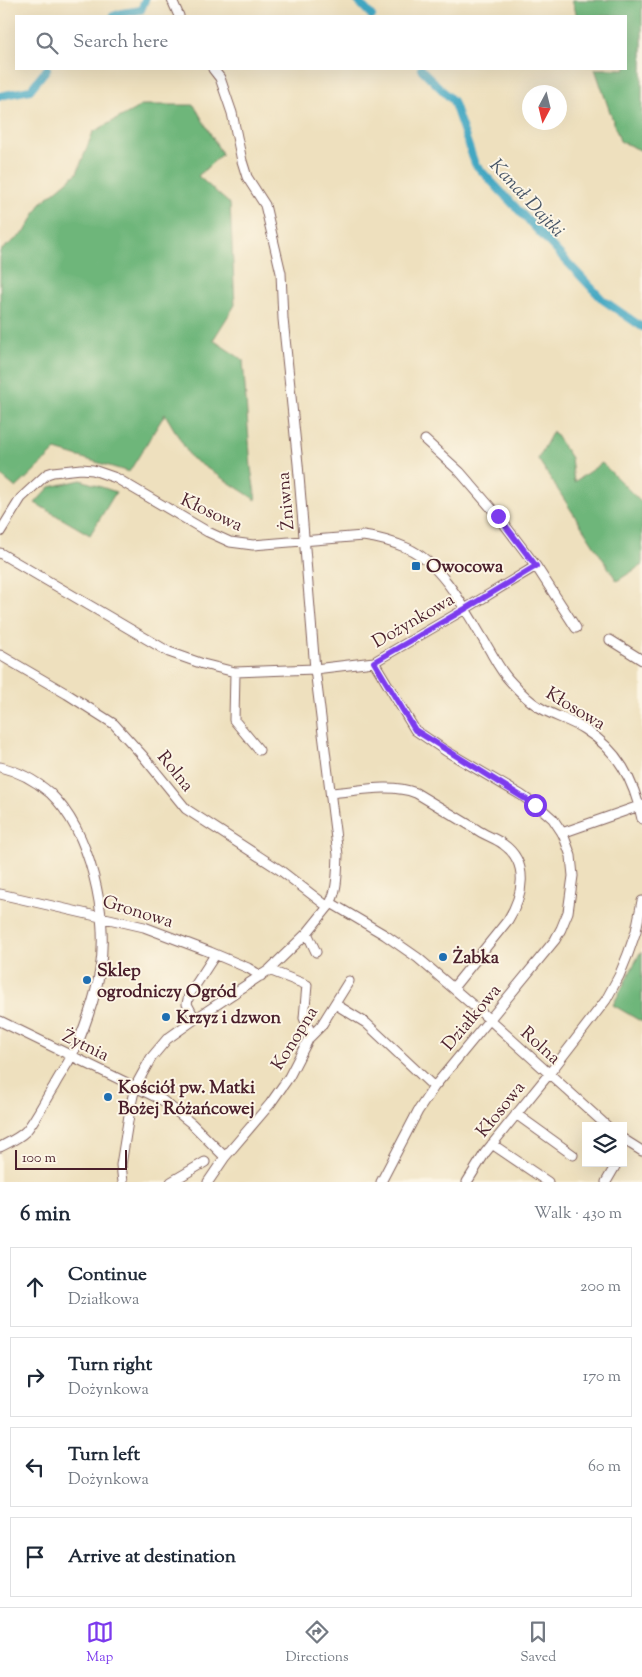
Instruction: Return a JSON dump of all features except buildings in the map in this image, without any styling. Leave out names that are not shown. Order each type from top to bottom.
[{"type":"street","points":[[172,0],[180,15]]},
{"type":"street","name":"Żniwna","points":[[123,1182],[121,1165],[130,1109],[135,1087],[151,1058],[167,1039],[265,973],[307,933],[329,905],[337,882],[338,855],[316,669],[283,319],[281,274],[264,205],[247,177],[232,113],[220,78],[214,70]]},
{"type":"street","points":[[425,440],[460,472],[498,516],[536,566],[576,628]]},
{"type":"street","name":"Kłosowa","points":[[0,532],[21,498],[47,474],[81,469],[93,470],[116,478],[208,532],[230,542],[253,545],[364,536],[409,548],[423,558],[444,578],[506,677],[520,692],[538,707],[583,728],[619,760],[641,805],[642,819]]},
{"type":"street","name":"Dożynkowa","points":[[0,553],[169,652],[203,664],[235,672],[316,669],[374,662],[536,566]]},
{"type":"street","points":[[610,640],[642,660]]},
{"type":"street","name":"Rolna","points":[[0,655],[114,724],[186,809],[280,870],[329,905],[392,939],[418,958],[603,1122]]},
{"type":"street","name":"Działkowa","points":[[374,662],[415,730],[446,751],[521,795],[553,819],[562,833],[571,856],[573,876],[568,912],[561,929],[490,1020],[434,1087],[418,1111],[381,1182]]},
{"type":"street","points":[[235,672],[234,720],[259,750]]},
{"type":"street","points":[[0,767],[10,769],[50,794],[68,816],[91,864],[102,917],[102,950],[95,994],[72,1056],[25,1132],[2,1144]]},
{"type":"street","points":[[331,794],[392,788],[416,793],[503,844],[516,857],[521,877],[520,897],[515,909],[453,988]]},
{"type":"street","points":[[562,833],[641,805]]},
{"type":"street","name":"Gronowa","points":[[0,894],[144,928],[248,968],[307,985],[304,1018],[309,1029],[308,1038]]},
{"type":"street","name":"Kłosowa","points":[[470,1181],[492,1144],[606,1000],[619,976],[636,931],[642,901]]},
{"type":"street","points":[[307,933],[316,952]]},
{"type":"street","points":[[195,1019],[187,1004],[188,995],[215,955]]},
{"type":"street","name":"Konopna","points":[[208,1182],[289,1077],[308,1038],[321,1026],[349,981]]},
{"type":"street","points":[[335,1004],[366,1023],[434,1087]]},
{"type":"street","name":"Żytnia","points":[[0,1022],[162,1100],[191,1123],[226,1157]]},
{"type":"street","points":[[516,1114],[573,1155]]},
{"type":"street","points":[[492,1144],[548,1182]]},
{"type":"street","points":[[627,1145],[642,1152]]},
{"type":"street","points":[[171,1182],[205,1162]]},
{"type":"street","points":[[606,1182],[615,1167]]},
{"type":"green space","points":[[572,0],[642,0],[642,151],[620,141],[595,70],[627,70],[627,15],[577,15]]},
{"type":"green space","points":[[143,105],[194,105],[222,154],[198,176],[230,204],[235,305],[213,340],[243,360],[251,468],[256,500],[191,458],[165,414],[129,472],[56,450],[16,488],[0,475],[0,251],[25,232],[41,203],[77,173],[93,132]]},
{"type":"green space","points":[[553,431],[571,458],[574,482],[602,463],[642,503],[642,565],[617,581],[538,459]]},
{"type":"green space","points":[[81,480],[116,492],[90,535],[35,503],[50,487]]},
{"type":"green space","points":[[640,953],[642,953],[642,1022],[613,1005]]},
{"type":"waterway","name":"Kanał Dajtki","points":[[116,15],[141,10],[145,0]]},
{"type":"waterway","name":"Kanał Dajtki","points":[[357,0],[371,15]]},
{"type":"waterway","name":"Kanał Dajtki","points":[[0,96],[30,90],[46,70]]},
{"type":"waterway","name":"Kanał Dajtki","points":[[422,70],[453,101],[475,164],[603,300],[642,327]]},
{"type":"place","name":"Owocowa","points":[[416,566]]},
{"type":"place","name":"Żabka","points":[[443,957]]},
{"type":"place","name":"Sklep ogrodniczy Ogród","points":[[87,980]]},
{"type":"place","name":"Krzyz i dzwon","points":[[166,1017]]},
{"type":"place","name":"Kościół pw. Matki Bożej Różańcowej","points":[[108,1097]]},
{"type":"route","points":[[498,516],[536,566],[374,662],[415,730],[535,805]]}]
